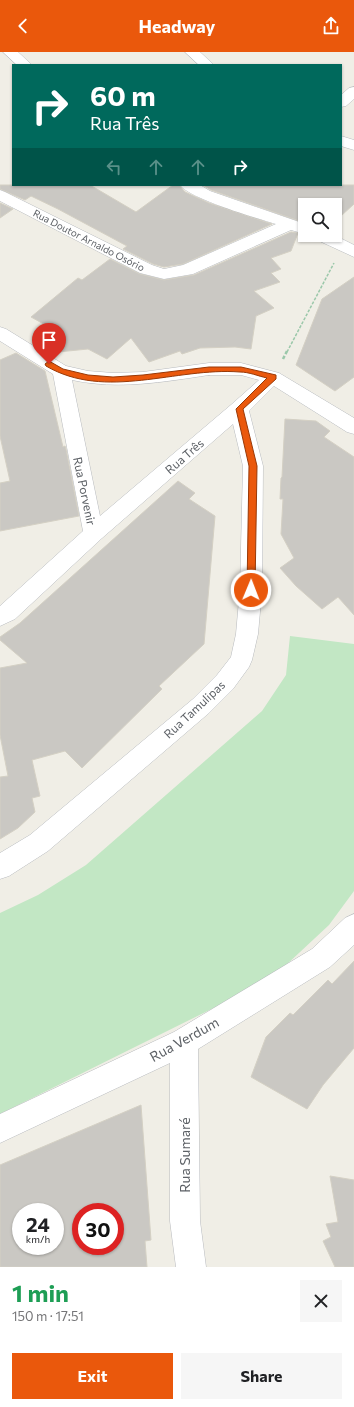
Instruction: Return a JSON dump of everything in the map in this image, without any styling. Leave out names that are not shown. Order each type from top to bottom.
[{"type":"street","points":[[10,52],[24,64]]},
{"type":"street","points":[[192,52],[206,64]]},
{"type":"street","points":[[342,102],[354,91]]},
{"type":"street","points":[[342,110],[354,112]]},
{"type":"street","points":[[342,140],[354,146]]},
{"type":"street","points":[[190,186],[204,194],[298,227]]},
{"type":"street","name":"Rua Doutor Arnaldo Osório","points":[[0,195],[146,269],[164,274],[187,270],[298,227]]},
{"type":"street","points":[[336,242],[349,248]]},
{"type":"street","points":[[0,333],[61,371],[88,377],[113,379],[143,378],[209,370],[241,369],[273,377],[354,427]]},
{"type":"street","name":"Rua Porvenir","points":[[0,617],[7,613],[94,533],[61,371]]},
{"type":"street","name":"Rua Três","points":[[94,533],[239,409],[273,377]]},
{"type":"street","name":"Rua Tamulipas","points":[[0,867],[39,843],[201,706],[224,682],[241,660],[247,634],[251,590],[253,466],[239,409]]},
{"type":"street","name":"Rua Verdum","points":[[0,1130],[184,1042],[321,958],[354,927]]},
{"type":"street","name":"Rua Sumaré","points":[[184,1042],[185,1222],[191,1267]]},
{"type":"path","points":[[273,377],[349,248]]},
{"type":"green space","points":[[290,636],[354,644],[354,891],[329,925],[270,980],[0,1114],[0,913],[38,895],[86,865],[262,711],[286,675]]},
{"type":"building","points":[[0,185],[92,186],[136,212],[172,186],[180,186],[185,192],[209,203],[272,224],[183,264],[164,267],[153,264],[123,249],[127,246],[31,196],[25,200],[0,189]]},
{"type":"building","points":[[354,185],[354,204],[342,215],[342,198],[298,198],[298,221],[211,190],[205,186]]},
{"type":"building","points":[[0,203],[13,209],[0,218]]},
{"type":"building","points":[[291,232],[298,233],[291,251],[271,258],[281,269],[271,273],[280,282],[254,291],[274,308],[256,316],[251,349],[235,347],[200,348],[182,354],[180,351],[149,362],[131,338],[107,359],[88,349],[48,353],[35,345],[62,334],[31,317],[78,278],[82,280],[110,259],[140,274],[164,280],[194,275]]},
{"type":"building","points":[[354,277],[354,377],[335,391],[296,365],[322,299]]},
{"type":"building","points":[[16,353],[45,371],[63,447],[65,446],[66,449],[79,516],[0,531],[0,483],[10,481],[0,436],[0,360]]},
{"type":"building","points":[[285,419],[316,421],[330,431],[324,437],[354,457],[354,615],[338,597],[322,609],[296,586],[280,568],[294,558],[281,534],[283,499],[280,499]]},
{"type":"building","points":[[178,481],[195,493],[189,499],[215,516],[204,644],[159,686],[162,689],[82,768],[65,751],[32,760],[40,796],[32,798],[35,812],[18,828],[0,839],[0,777],[8,776],[0,735],[0,668],[27,663],[0,640],[0,637],[20,623]]},
{"type":"building","points":[[354,961],[354,1048],[323,1085],[307,1109],[251,1077],[266,1037],[290,1013],[293,1015],[328,980],[332,984]]},
{"type":"building","points":[[141,1105],[151,1240],[145,1241],[147,1267],[0,1267],[0,1165]]},
{"type":"building","points":[[330,1176],[354,1180],[354,1267],[335,1267],[323,1241],[331,1237],[326,1224],[338,1222]]},
{"type":"route","points":[[49,364],[61,371],[88,377],[113,379],[143,378],[209,370],[241,369],[273,377],[239,409],[253,466],[251,590]]}]
